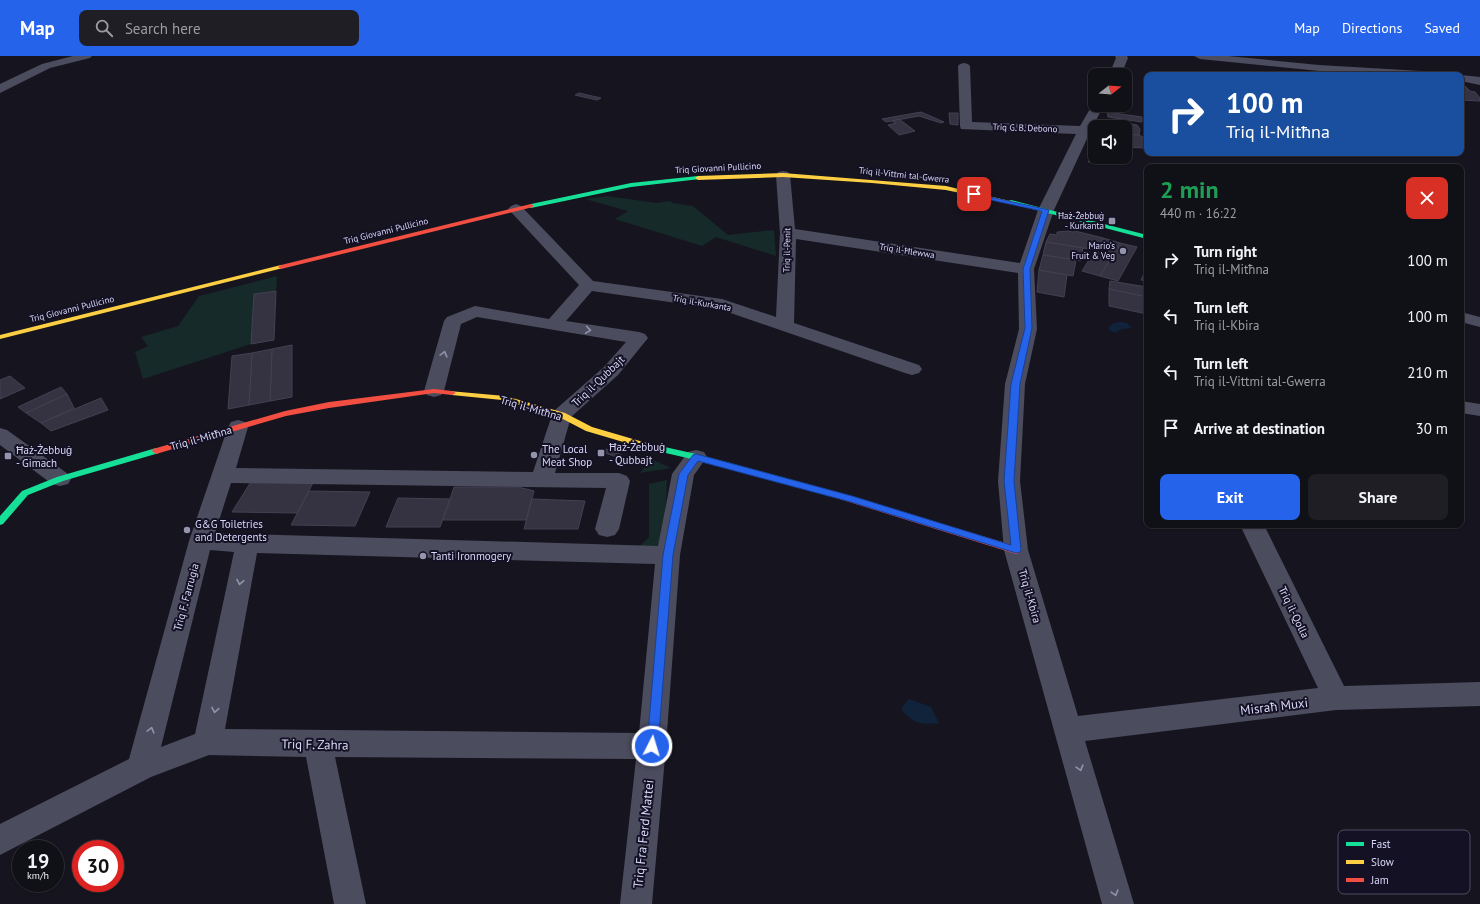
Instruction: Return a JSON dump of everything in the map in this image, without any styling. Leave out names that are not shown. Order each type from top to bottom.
[{"type":"street","points":[[0,89],[46,66],[86,56]]},
{"type":"street","points":[[1118,68],[1122,58],[1121,56]]},
{"type":"street","points":[[1200,56],[1238,61],[1381,72]]},
{"type":"street","name":"Triq G. B. Debono","points":[[964,66],[966,126],[1084,130]]},
{"type":"street","points":[[1464,78],[1480,81]]},
{"type":"street","name":"Triq il-Kbira","points":[[1094,112],[1046,210],[1026,269],[1028,328],[1016,384],[1009,481],[1016,550],[1118,904]]},
{"type":"street","name":"Triq il-Vittmi tal-Gwerra","points":[[783,175],[946,188],[1046,210],[1144,235]]},
{"type":"street","name":"Triq Giovanni Pullicino","points":[[0,338],[516,209],[631,185],[689,178],[783,175]]},
{"type":"street","name":"Triq il-Penit","points":[[783,175],[788,233],[785,325]]},
{"type":"street","points":[[516,209],[588,285],[554,325]]},
{"type":"street","name":"Triq il-Ħlewwa","points":[[788,233],[1026,269]]},
{"type":"street","name":"Triq il-Kurkanta","points":[[588,285],[722,304],[912,369]]},
{"type":"street","name":"Triq il-Qubbajt","points":[[434,391],[453,321],[475,311],[639,338],[611,371],[562,416]]},
{"type":"street","points":[[1464,318],[1480,322]]},
{"type":"street","name":"Triq il-Mitħna","points":[[0,520],[25,493],[60,478],[285,414],[329,405],[434,391],[502,398],[562,416],[589,429],[654,449],[696,457],[852,499],[1016,550]]},
{"type":"street","points":[[1464,407],[1480,410]]},
{"type":"street","points":[[542,479],[562,416]]},
{"type":"street","name":"Triq F. Farrugia","points":[[141,768],[200,541],[238,427]]},
{"type":"street","points":[[0,435],[60,478]]},
{"type":"street","name":"Triq Fra Ferd Mattei","points":[[636,904],[652,746],[668,555],[683,474],[696,457]]},
{"type":"street","points":[[223,475],[619,481],[607,529]]},
{"type":"street","name":"Triq il-Qolla","points":[[1253,528],[1336,698]]},
{"type":"street","points":[[200,541],[247,544],[668,555]]},
{"type":"street","points":[[208,742],[247,544]]},
{"type":"street","name":"Misraħ Muxi","points":[[1069,730],[1336,698],[1480,694]]},
{"type":"street","name":"Triq F. Zahra","points":[[0,840],[141,768],[208,742],[652,746]]},
{"type":"street","points":[[318,744],[350,904]]},
{"type":"green space","points":[[607,196],[656,203],[671,201],[672,203],[693,206],[728,235],[774,230],[776,256],[716,237],[702,246],[615,219],[628,211],[585,199]]},
{"type":"green space","points":[[277,276],[276,291],[254,294],[251,344],[143,379],[135,352],[148,346],[141,337],[178,326],[199,296]]},
{"type":"green space","points":[[651,459],[671,468],[640,473]]},
{"type":"green space","points":[[667,480],[664,545],[651,552],[638,548],[649,537],[649,484]]},
{"type":"water","points":[[1114,323],[1127,323],[1132,328],[1121,329],[1115,333],[1108,329]]},
{"type":"water","points":[[909,699],[931,707],[939,723],[927,724],[914,721],[910,718],[901,709]]},
{"type":"building","points":[[1464,85],[1470,91],[1475,92],[1480,98],[1480,101],[1464,100]]},
{"type":"building","points":[[579,93],[601,98],[597,100],[575,95]]},
{"type":"building","points":[[921,112],[944,122],[941,123],[919,116],[886,122],[882,119]]},
{"type":"building","points":[[1107,112],[1142,117],[1142,122],[1132,120],[1108,117]]},
{"type":"building","points":[[949,113],[958,113],[958,125],[950,124]]},
{"type":"building","points":[[899,119],[915,131],[899,135],[888,125],[896,123],[892,121]]},
{"type":"building","points":[[1132,124],[1137,125],[1140,129],[1139,135],[1132,134]]},
{"type":"building","points":[[1132,134],[1143,137],[1144,148],[1132,147]]},
{"type":"building","points":[[1075,231],[1103,238],[1095,250],[1046,242],[1050,234],[1057,235],[1057,232]]},
{"type":"building","points":[[1103,238],[1120,243],[1100,276],[1082,271]]},
{"type":"building","points":[[1046,242],[1083,248],[1081,261],[1043,255]]},
{"type":"building","points":[[1120,243],[1137,247],[1118,281],[1100,276]]},
{"type":"building","points":[[1043,255],[1076,260],[1073,276],[1039,270]]},
{"type":"building","points":[[1039,270],[1067,275],[1064,297],[1037,292]]},
{"type":"building","points":[[1144,274],[1144,280],[1141,280]]},
{"type":"building","points":[[1110,281],[1144,287],[1144,296],[1109,289]]},
{"type":"building","points":[[1109,289],[1144,296],[1144,313],[1109,306]]},
{"type":"building","points":[[276,291],[274,340],[251,344],[254,294]]},
{"type":"building","points":[[292,345],[292,397],[270,401],[272,349]]},
{"type":"building","points":[[272,349],[270,401],[249,405],[252,353]]},
{"type":"building","points":[[252,353],[249,405],[228,409],[232,356]]},
{"type":"building","points":[[10,376],[25,388],[0,399],[0,380]]},
{"type":"building","points":[[61,387],[67,394],[26,413],[18,407]]},
{"type":"building","points":[[67,394],[74,408],[41,423],[26,413]]},
{"type":"building","points":[[101,398],[108,410],[51,431],[41,423]]},
{"type":"building","points":[[606,449],[622,455],[619,458],[603,452]]},
{"type":"building","points":[[252,480],[314,481],[297,513],[232,512]]},
{"type":"building","points":[[454,487],[518,487],[534,491],[526,520],[443,520]]},
{"type":"building","points":[[309,491],[370,492],[355,526],[291,525]]},
{"type":"building","points":[[398,498],[450,499],[440,527],[386,527]]},
{"type":"building","points":[[532,499],[585,501],[578,529],[524,529]]},
{"type":"traffic: fast","points":[[531,206],[631,185],[698,178]]},
{"type":"traffic: fast","points":[[1011,202],[1144,236]]},
{"type":"traffic: fast","points":[[647,446],[696,457],[833,494]]},
{"type":"traffic: fast","points":[[0,522],[25,493],[60,479],[156,451]]},
{"type":"traffic: slow","points":[[698,178],[783,175],[872,181],[946,188],[1011,202]]},
{"type":"traffic: slow","points":[[0,337],[281,267]]},
{"type":"traffic: slow","points":[[452,393],[502,398],[562,415],[589,429],[647,446]]},
{"type":"traffic: jam","points":[[281,267],[531,206]]},
{"type":"traffic: jam","points":[[156,451],[285,414],[329,405],[434,391],[452,393]]},
{"type":"traffic: jam","points":[[833,494],[1016,550]]},
{"type":"place","name":"Ħaż-Żebbuġ - Kurkanta","points":[[1112,221]]},
{"type":"place","name":"Mario's Fruit & Veg","points":[[1123,251]]},
{"type":"place","name":"Ħaż-Żebbuġ - Qubbajt","points":[[601,453]]},
{"type":"place","name":"The Local Meat Shop","points":[[534,455]]},
{"type":"place","name":"Ħaż-Żebbuġ - Gimach","points":[[8,456]]},
{"type":"place","name":"G&G Toiletries and Detergents","points":[[187,530]]},
{"type":"place","name":"Tanti Ironmogery","points":[[423,556]]},
{"type":"route","points":[[652,746],[668,555],[683,474],[696,457],[852,499],[1016,550],[1009,481],[1016,384],[1028,328],[1026,269],[1046,210],[974,194]]}]
